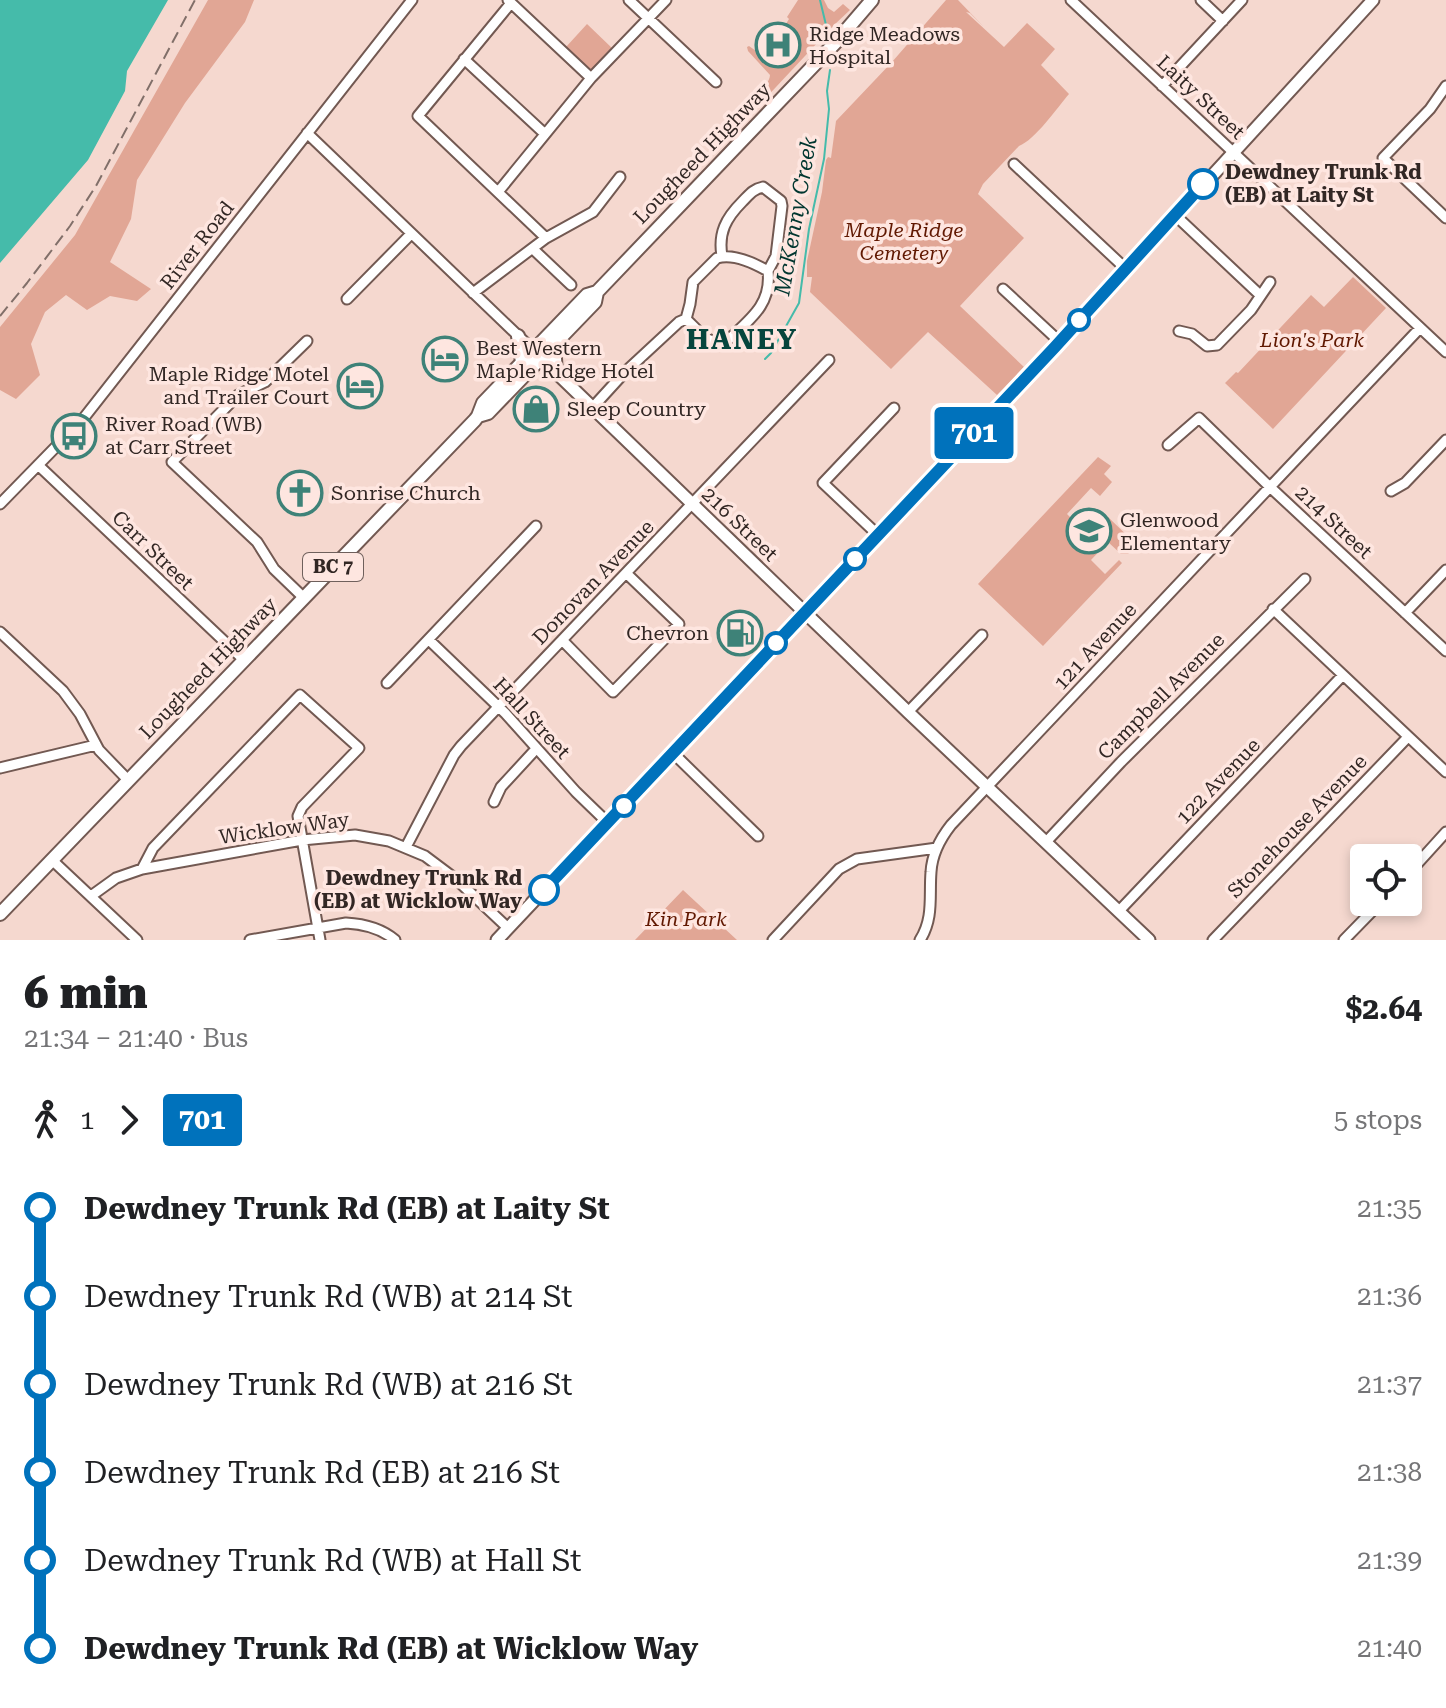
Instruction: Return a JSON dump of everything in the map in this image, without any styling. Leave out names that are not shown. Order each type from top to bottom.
[{"type":"highway","name":"Lougheed Highway","points":[[836,42],[872,0]]},
{"type":"highway","name":"Lougheed Highway","points":[[478,416],[488,413],[587,295],[597,292],[880,0]]},
{"type":"highway","name":"Lougheed Highway","points":[[0,914],[478,416],[483,403],[522,362],[554,345],[595,302],[597,292]]},
{"type":"highway","points":[[518,336],[522,362]]},
{"type":"highway","points":[[554,345],[556,372]]},
{"type":"main road","points":[[497,940],[1060,342],[1373,0]]},
{"type":"main road","name":"216 Street","points":[[537,354],[1149,940]]},
{"type":"street","name":"River Road","points":[[0,504],[83,419],[412,0]]},
{"type":"street","points":[[629,0],[716,82]]},
{"type":"street","points":[[498,192],[591,78],[666,0]]},
{"type":"street","name":"Laity Street","points":[[1071,0],[1446,352]]},
{"type":"street","points":[[1201,0],[1223,21]]},
{"type":"street","points":[[1162,86],[1242,0]]},
{"type":"street","points":[[546,238],[418,116],[509,2],[591,78]]},
{"type":"street","points":[[464,59],[545,134]]},
{"type":"street","points":[[1446,86],[1430,109],[1383,158],[1446,218]]},
{"type":"street","name":"216 Street","points":[[307,133],[537,354]]},
{"type":"street","points":[[1014,164],[1126,269]]},
{"type":"street","points":[[473,293],[546,238],[593,212],[620,177]]},
{"type":"street","points":[[686,319],[708,340],[717,344],[726,342],[765,302],[768,271],[776,256],[781,201],[763,187],[755,188],[727,217],[721,234],[722,256]]},
{"type":"street","points":[[1175,215],[1260,295]]},
{"type":"street","points":[[347,299],[411,234]]},
{"type":"street","points":[[533,249],[571,285]]},
{"type":"street","points":[[686,319],[693,282],[717,258],[722,256],[756,264],[768,271]]},
{"type":"street","points":[[1179,331],[1192,334],[1207,346],[1217,345],[1251,310],[1270,282]]},
{"type":"street","points":[[1003,289],[1060,342]]},
{"type":"street","points":[[593,407],[624,373],[686,319]]},
{"type":"street","name":"121 Avenue","points":[[937,848],[951,825],[987,786],[1420,328]]},
{"type":"street","points":[[304,598],[274,569],[257,542],[172,462],[238,395],[265,382],[307,341]]},
{"type":"street","name":"Donovan Avenue","points":[[406,847],[454,755],[829,360]]},
{"type":"street","points":[[878,535],[823,483],[894,408]]},
{"type":"street","name":"214 Street","points":[[1168,445],[1199,418],[1446,651]]},
{"type":"street","points":[[1391,491],[1405,483],[1446,440]]},
{"type":"street","name":"Carr Street","points":[[38,465],[244,660]]},
{"type":"street","points":[[387,683],[536,526]]},
{"type":"street","points":[[1405,613],[1446,570]]},
{"type":"street","points":[[562,640],[613,692],[679,624],[626,573]]},
{"type":"street","name":"Campbell Avenue","points":[[1046,842],[1121,762],[1305,579]]},
{"type":"street","points":[[1273,609],[1446,772]]},
{"type":"street","points":[[0,632],[63,691],[80,714],[96,745],[128,780]]},
{"type":"street","points":[[908,712],[982,635]]},
{"type":"street","name":"Hall Street","points":[[429,640],[498,707],[608,823]]},
{"type":"street","name":"122 Avenue","points":[[1119,911],[1343,675]]},
{"type":"street","points":[[142,869],[153,848],[300,695],[359,748],[299,811],[320,940]]},
{"type":"street","name":"Stonehouse Avenue","points":[[1213,940],[1408,737]]},
{"type":"street","points":[[1,767],[96,745]]},
{"type":"street","points":[[494,802],[501,787],[536,749]]},
{"type":"street","points":[[673,753],[758,836]]},
{"type":"street","points":[[1422,859],[1446,832]]},
{"type":"street","name":"Wicklow Way","points":[[91,896],[116,878],[142,869],[302,840],[355,835],[378,838],[425,856],[447,871],[508,928]]},
{"type":"street","points":[[773,940],[839,869],[857,859],[937,848],[931,873],[930,919],[920,940]]},
{"type":"street","points":[[52,860],[132,939]]},
{"type":"street","points":[[1344,940],[1367,916]]},
{"type":"street","points":[[250,940],[346,923],[376,928],[395,940]]},
{"type":"green space","points":[[208,0],[254,0],[245,22],[185,103],[137,180],[131,219],[110,262],[151,289],[137,301],[110,296],[87,310],[66,295],[45,312],[31,344],[40,375],[16,399],[0,390],[0,327],[75,235]]},
{"type":"green space","points":[[798,0],[824,0],[834,12],[843,4],[850,10],[722,145],[719,140],[726,127],[746,105],[752,92],[769,79],[770,75],[747,47],[767,59],[764,51],[769,51]]},
{"type":"green space","name":"Maple Ridge Cemetery","points":[[946,0],[958,0],[983,26],[966,12],[1004,47],[1027,23],[1055,49],[1041,65],[1069,94],[1039,131],[1019,146],[983,184],[978,194],[1024,238],[960,306],[1024,367],[997,395],[928,332],[891,369],[810,292],[812,277],[807,277],[807,261],[826,160],[831,158],[836,121]]},
{"type":"green space","points":[[587,24],[613,49],[592,72],[566,47]]},
{"type":"green space","name":"Lion's Park","points":[[1353,277],[1386,308],[1273,429],[1225,383],[1311,295],[1324,307]]},
{"type":"green space","points":[[1098,457],[1111,466],[1104,474],[1112,482],[1100,496],[1091,488],[1067,514],[1090,532],[1108,517],[1137,545],[1128,554],[1121,554],[1108,542],[1091,560],[1105,574],[1119,560],[1122,563],[1043,646],[978,584]]},
{"type":"green space","name":"Kin Park","points":[[683,890],[737,940],[635,940]]},
{"type":"water","points":[[0,0],[168,0],[127,71],[125,91],[88,160],[0,263]]},
{"type":"waterway","name":"McKenny Creek","points":[[820,0],[826,25]]},
{"type":"waterway","name":"McKenny Creek","points":[[765,359],[799,303],[809,229],[824,159],[830,70]]},
{"type":"railway","points":[[0,316],[70,226],[96,186],[195,0]]},
{"type":"bus line","name":"701","points":[[544,890],[1055,347],[1203,184]]},
{"type":"place","name":"Ridge Meadows Hospital","points":[[778,45]]},
{"type":"place","name":"Dewdney Trunk Rd (EB) at Laity St","points":[[1203,184]]},
{"type":"place","name":"Best Western Maple Ridge Hotel","points":[[445,359]]},
{"type":"place","name":"Maple Ridge Motel and Trailer Court","points":[[360,386]]},
{"type":"place","name":"Sleep Country","points":[[536,409]]},
{"type":"place","name":"River Road (WB) at Carr Street","points":[[74,436]]},
{"type":"place","name":"Sonrise Church","points":[[300,493]]},
{"type":"place","name":"Glenwood Elementary","points":[[1089,531]]},
{"type":"place","name":"Chevron","points":[[740,633]]},
{"type":"place","name":"Dewdney Trunk Rd (EB) at Wicklow Way","points":[[544,890]]},
{"type":"district","name":"HANEY","points":[[742,339]]}]
